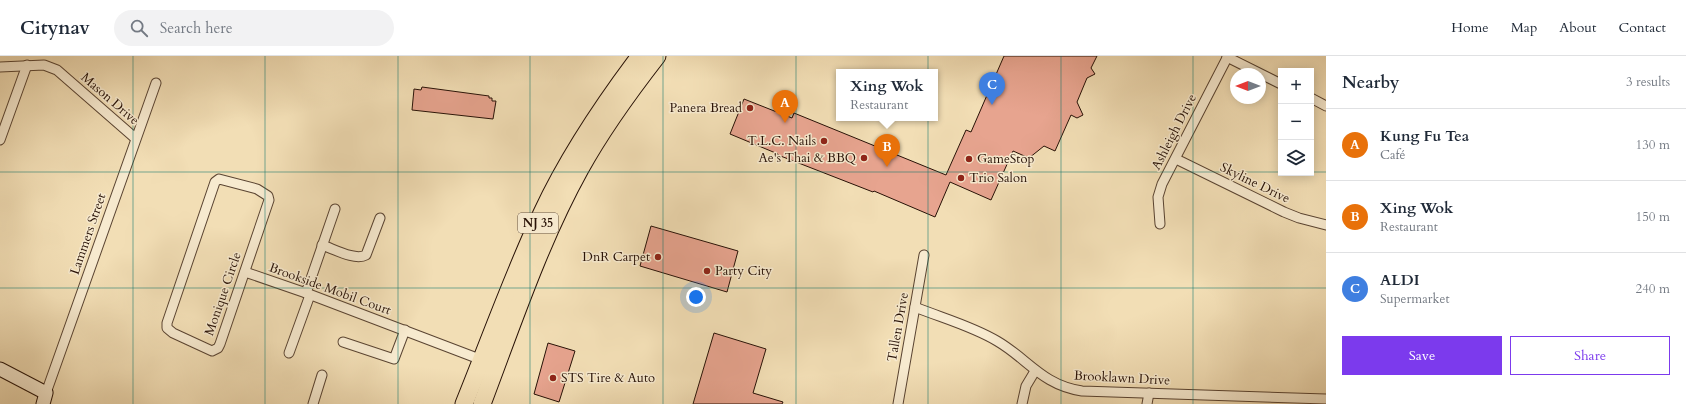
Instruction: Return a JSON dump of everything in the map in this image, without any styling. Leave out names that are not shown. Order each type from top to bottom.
[{"type":"highway","name":"NJ 35","points":[[464,404],[515,275],[542,212],[558,181],[606,102],[640,56]]},
{"type":"highway","name":"NJ 35","points":[[482,404],[534,270],[579,171],[619,106],[657,56]]},
{"type":"street","points":[[1227,56],[1278,82]]},
{"type":"street","name":"Ashleigh Drive","points":[[1160,224],[1158,197],[1162,184],[1227,56]]},
{"type":"street","points":[[0,140],[26,65]]},
{"type":"street","name":"Mason Drive","points":[[0,67],[44,65],[57,70],[135,138]]},
{"type":"street","name":"Lammers Street","points":[[45,399],[135,138],[156,83]]},
{"type":"street","points":[[1314,100],[1326,106]]},
{"type":"street","name":"Skyline Drive","points":[[1176,159],[1284,212],[1312,222],[1326,225]]},
{"type":"street","name":"Monique Circle","points":[[219,179],[257,189],[268,196],[268,204],[245,272],[218,348],[212,351],[207,351],[169,330],[167,323],[169,316],[215,182],[219,179]]},
{"type":"street","points":[[290,353],[322,246],[335,209]]},
{"type":"street","points":[[322,246],[354,256],[364,256],[366,255],[380,218]]},
{"type":"street","name":"Tallen Drive","points":[[898,404],[924,255]]},
{"type":"street","name":"Brookside Mobil Court","points":[[245,272],[405,330],[482,360]]},
{"type":"street","name":"Brooklawn Drive","points":[[915,307],[995,340],[1013,352],[1035,371],[1070,389],[1082,391],[1149,393],[1272,401],[1326,399]]},
{"type":"street","points":[[343,342],[394,358],[405,330]]},
{"type":"street","points":[[0,369],[45,399]]},
{"type":"street","points":[[1022,404],[1026,386],[1035,371]]},
{"type":"street","points":[[313,404],[322,375]]},
{"type":"street","points":[[1147,404],[1149,393]]},
{"type":"building","points":[[1004,56],[1097,56],[1091,68],[1095,74],[1087,78],[1077,102],[1083,115],[1077,118],[1071,115],[1055,151],[1044,146],[1029,158],[1013,151],[991,200],[950,182],[935,217],[874,191],[873,192],[778,155],[730,134],[744,99],[792,118],[794,113],[946,175],[966,130],[971,132]]},
{"type":"building","points":[[422,87],[489,96],[489,98],[492,98],[492,101],[496,101],[493,119],[412,110],[414,89],[421,90]]},
{"type":"building","points":[[651,226],[738,251],[727,292],[640,266]]},
{"type":"building","points":[[714,333],[766,349],[753,393],[783,402],[782,404],[693,404]]},
{"type":"building","points":[[548,343],[575,351],[559,402],[534,394]]},
{"type":"place","name":"ALDI","points":[[992,105]]},
{"type":"place","name":"Panera Bread","points":[[750,108]]},
{"type":"place","name":"Kung Fu Tea","points":[[785,123]]},
{"type":"place","name":"T.L.C. Nails","points":[[824,141]]},
{"type":"place","name":"Ae's Thai & BBQ","points":[[864,158]]},
{"type":"place","name":"GameStop","points":[[969,159]]},
{"type":"place","name":"Xing Wok","points":[[887,167]]},
{"type":"place","name":"Trio Salon","points":[[961,178]]},
{"type":"place","name":"DnR Carpet","points":[[658,257]]},
{"type":"place","name":"Party City","points":[[707,271]]},
{"type":"place","name":"STS Tire & Auto","points":[[553,378]]}]
